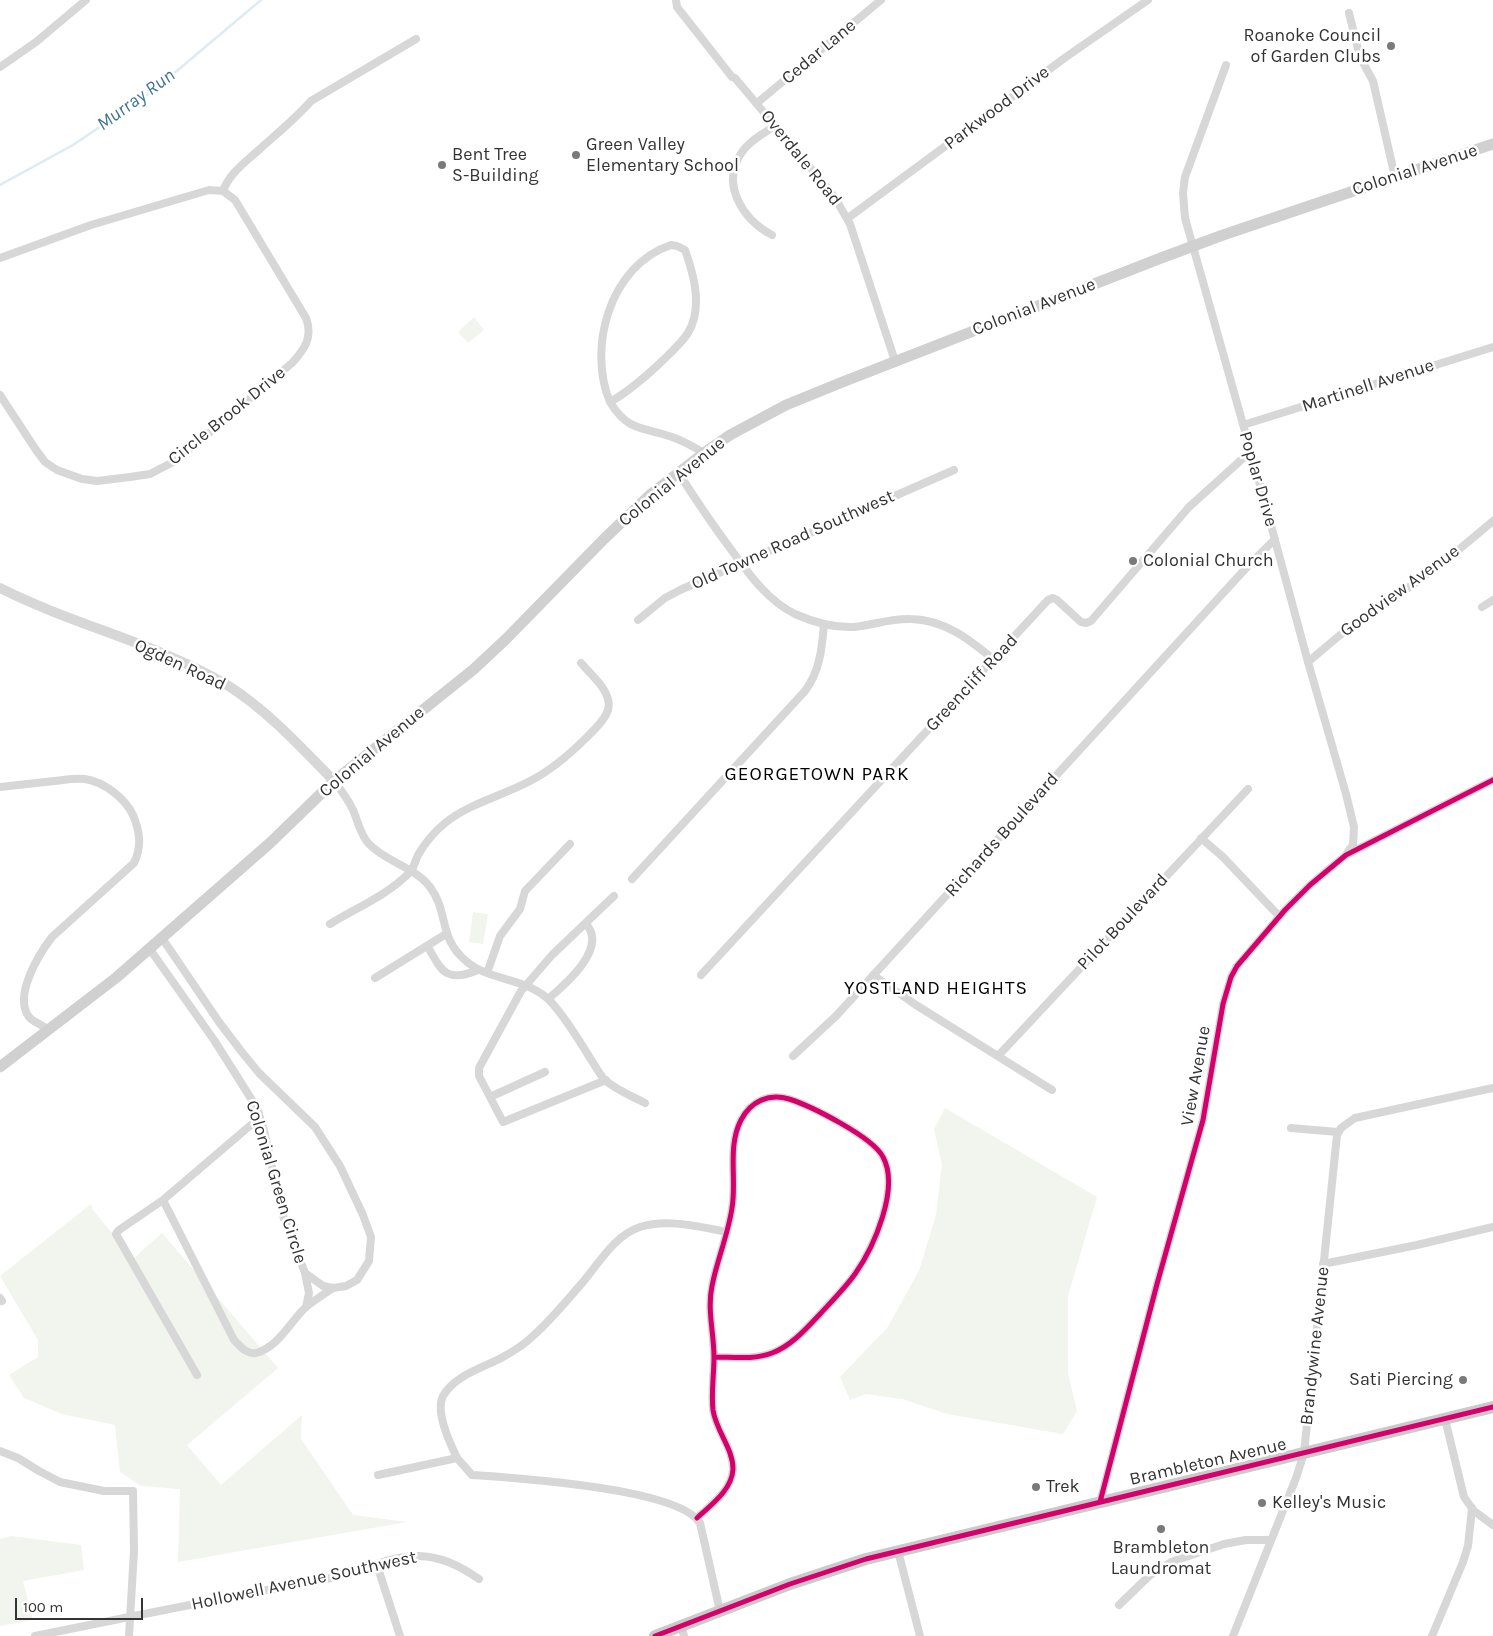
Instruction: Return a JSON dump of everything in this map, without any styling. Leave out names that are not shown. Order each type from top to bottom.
[{"type":"main road","name":"Colonial Avenue","points":[[0,1067],[117,976],[270,843],[334,781],[474,669],[518,627],[618,524],[678,472],[730,435],[786,405],[1193,246],[1493,144]]},
{"type":"main road","name":"Brambleton Avenue","points":[[655,1636],[682,1631],[720,1610],[866,1559],[1493,1407]]},
{"type":"street","points":[[0,67],[36,42],[86,0]]},
{"type":"street","name":"Cedar Lane","points":[[757,103],[881,0]]},
{"type":"street","name":"Parkwood Drive","points":[[848,218],[1066,57],[1148,0]]},
{"type":"street","name":"Overdale Road","points":[[676,4],[732,77],[735,78],[776,125],[834,196],[848,218],[895,361]]},
{"type":"street","points":[[1349,13],[1360,57],[1373,82],[1396,177]]},
{"type":"street","points":[[0,258],[91,226],[209,190],[223,191],[226,183],[235,171],[300,114],[310,101],[416,39]]},
{"type":"street","name":"Poplar Drive","points":[[1226,65],[1185,177],[1183,206],[1354,827],[1353,845],[1346,855]]},
{"type":"street","points":[[772,235],[746,215],[736,196],[733,175],[738,158],[744,150],[776,125]]},
{"type":"street","name":"Circle Brook Drive","points":[[0,394],[45,462],[57,470],[82,479],[97,480],[130,477],[150,474],[177,460],[292,363],[306,346],[309,331],[306,318],[235,200],[223,191]]},
{"type":"street","points":[[610,402],[647,375],[671,352],[688,333],[693,322],[696,300],[693,272],[685,250],[677,246],[671,245],[660,248],[641,262],[620,286],[604,328],[601,357],[606,391],[610,402],[620,416],[629,424],[651,432],[674,437],[704,453]]},
{"type":"street","name":"Martinell Avenue","points":[[1243,425],[1493,346]]},
{"type":"street","name":"Greencliff Road","points":[[701,974],[1048,600],[1052,598],[1057,600],[1081,622],[1086,624],[1091,622],[1189,506],[1250,452]]},
{"type":"street","name":"Old Towne Road Southwest","points":[[638,620],[665,598],[680,590],[954,470]]},
{"type":"street","points":[[678,472],[742,564],[769,596],[794,614],[824,624],[854,627],[910,618],[924,620],[958,631],[994,660]]},
{"type":"street","name":"Goodview Avenue","points":[[1308,662],[1340,635],[1449,557],[1493,521]]},
{"type":"street","name":"Richards Boulevard","points":[[793,1056],[818,1034],[873,976],[1247,566],[1275,539]]},
{"type":"street","name":"Ogden Road","points":[[0,588],[196,668],[228,686],[254,704],[334,781]]},
{"type":"street","points":[[1482,607],[1493,600]]},
{"type":"street","points":[[632,878],[805,691],[816,672],[823,642],[824,624]]},
{"type":"street","points":[[330,924],[392,888],[411,871],[417,856],[425,844],[445,823],[477,804],[543,774],[574,750],[606,716],[608,710],[608,698],[603,689],[581,663]]},
{"type":"street","points":[[0,788],[74,779],[86,780],[103,786],[118,796],[129,808],[138,826],[140,844],[134,863],[52,937],[34,966],[26,987],[26,1007],[29,1018],[49,1030]]},
{"type":"street","name":"View Avenue","points":[[1100,1502],[1157,1284],[1203,1120],[1226,991],[1237,966],[1279,916],[1310,885],[1346,855],[1493,780]]},
{"type":"street","points":[[334,781],[346,795],[361,832],[370,845],[423,879],[436,897],[446,934],[457,953],[478,970],[526,985],[548,1000],[606,1080],[645,1102]]},
{"type":"street","name":"Pilot Boulevard","points":[[998,1056],[1248,789]]},
{"type":"street","points":[[1201,838],[1223,857],[1279,916]]},
{"type":"street","points":[[487,973],[500,936],[520,909],[525,891],[570,844]]},
{"type":"street","points":[[606,1080],[503,1122],[479,1076],[479,1068],[521,991],[552,955],[614,896]]},
{"type":"street","points":[[548,1000],[576,972],[587,957],[593,939],[590,929],[586,924]]},
{"type":"street","points":[[375,978],[428,947],[446,934]]},
{"type":"street","name":"Colonial Green Circle","points":[[149,948],[251,1096],[264,1130],[282,1214],[305,1273],[316,1282],[333,1288],[346,1286],[357,1280],[370,1261],[371,1236],[347,1180],[315,1126],[259,1073],[219,1022],[162,938]]},
{"type":"street","points":[[428,947],[438,967],[448,974],[458,976],[478,970]]},
{"type":"street","points":[[873,976],[1052,1090]]},
{"type":"street","points":[[490,1097],[545,1072]]},
{"type":"street","points":[[1292,1128],[1338,1132],[1346,1123],[1356,1118],[1493,1088]]},
{"type":"street","points":[[697,1518],[727,1488],[733,1470],[731,1458],[718,1431],[713,1408],[714,1357],[710,1299],[732,1209],[736,1131],[746,1112],[753,1104],[761,1100],[777,1097],[789,1099],[849,1128],[878,1149],[887,1166],[889,1176],[886,1204],[871,1246],[854,1276],[806,1330],[773,1353],[746,1358],[714,1357]]},
{"type":"street","points":[[197,1375],[116,1234],[163,1200],[259,1118]]},
{"type":"street","name":"Brandywine Avenue","points":[[1233,1636],[1299,1471],[1304,1453],[1335,1143],[1338,1132]]},
{"type":"street","points":[[163,1200],[234,1340],[244,1351],[255,1353],[266,1348],[280,1337],[306,1307],[333,1288]]},
{"type":"street","points":[[720,1610],[700,1523],[697,1518],[673,1506],[640,1496],[535,1479],[472,1475],[457,1458],[450,1443],[441,1412],[443,1397],[457,1382],[503,1357],[533,1337],[622,1237],[635,1229],[650,1225],[680,1224],[727,1232]]},
{"type":"street","points":[[1323,1264],[1493,1227]]},
{"type":"street","points":[[305,1273],[309,1293],[306,1307]]},
{"type":"street","points":[[1445,1419],[1464,1497],[1484,1520],[1493,1525]]},
{"type":"street","points":[[0,1451],[18,1458],[60,1482],[104,1491],[134,1491],[134,1551],[129,1636]]},
{"type":"street","points":[[378,1475],[457,1458]]},
{"type":"street","points":[[1432,1636],[1464,1562],[1468,1546],[1472,1508]]},
{"type":"street","points":[[1118,1605],[1149,1576],[1171,1562],[1224,1544],[1246,1540],[1271,1540]]},
{"type":"street","points":[[898,1551],[920,1636]]},
{"type":"street","name":"Hollowell Avenue Southwest","points":[[36,1636],[337,1577],[403,1557],[430,1557],[458,1565],[479,1579]]},
{"type":"street","points":[[378,1565],[400,1636]]},
{"type":"shaded area","points":[[474,317],[484,330],[468,343],[458,332]]},
{"type":"shaded area","points":[[473,912],[488,914],[483,944],[469,942]]},
{"type":"shaded area","points":[[945,1108],[1097,1197],[1068,1296],[1068,1373],[1077,1411],[1063,1434],[947,1414],[902,1399],[866,1394],[850,1400],[840,1377],[887,1328],[919,1271],[936,1215],[942,1165],[934,1129]]},
{"type":"shaded area","points":[[91,1204],[93,1210],[133,1259],[162,1233],[278,1368],[187,1445],[221,1485],[302,1415],[301,1439],[353,1515],[407,1522],[178,1562],[180,1489],[141,1486],[120,1472],[115,1425],[62,1414],[24,1398],[9,1375],[38,1357],[38,1340],[0,1276]]},
{"type":"shaded area","points":[[11,1536],[81,1545],[84,1570],[23,1581],[33,1620],[0,1626],[0,1539]]},
{"type":"waterway","name":"Murray Run","points":[[0,185],[73,145],[153,91],[261,0]]},
{"type":"cycle path","points":[[1100,1502],[1157,1284],[1203,1120],[1223,1004],[1231,977],[1237,966],[1285,910],[1310,885],[1346,855],[1493,780]]},
{"type":"cycle path","points":[[697,1518],[725,1490],[732,1477],[733,1469],[730,1454],[717,1425],[713,1410],[714,1348],[710,1304],[714,1276],[732,1208],[734,1141],[741,1120],[755,1103],[768,1098],[782,1097],[812,1108],[840,1123],[867,1140],[877,1149],[883,1157],[887,1170],[887,1201],[870,1249],[855,1274],[815,1320],[792,1342],[779,1350],[758,1357],[714,1357]]},
{"type":"cycle path","points":[[655,1636],[790,1584],[866,1559],[1493,1407]]},
{"type":"place","name":"Roanoke Council of Garden Clubs","points":[[1391,46]]},
{"type":"place","name":"Green Valley Elementary School","points":[[576,155]]},
{"type":"place","name":"Bent Tree S-Building","points":[[442,165]]},
{"type":"place","name":"Colonial Church","points":[[1133,561]]},
{"type":"place","name":"Sati Piercing","points":[[1463,1380]]},
{"type":"place","name":"Trek","points":[[1036,1487]]},
{"type":"place","name":"Kelley's Music","points":[[1262,1503]]},
{"type":"place","name":"Brambleton Laundromat","points":[[1161,1529]]},
{"type":"district","name":"GEORGETOWN PARK","points":[[817,775]]},
{"type":"district","name":"YOSTLAND HEIGHTS","points":[[936,989]]}]
